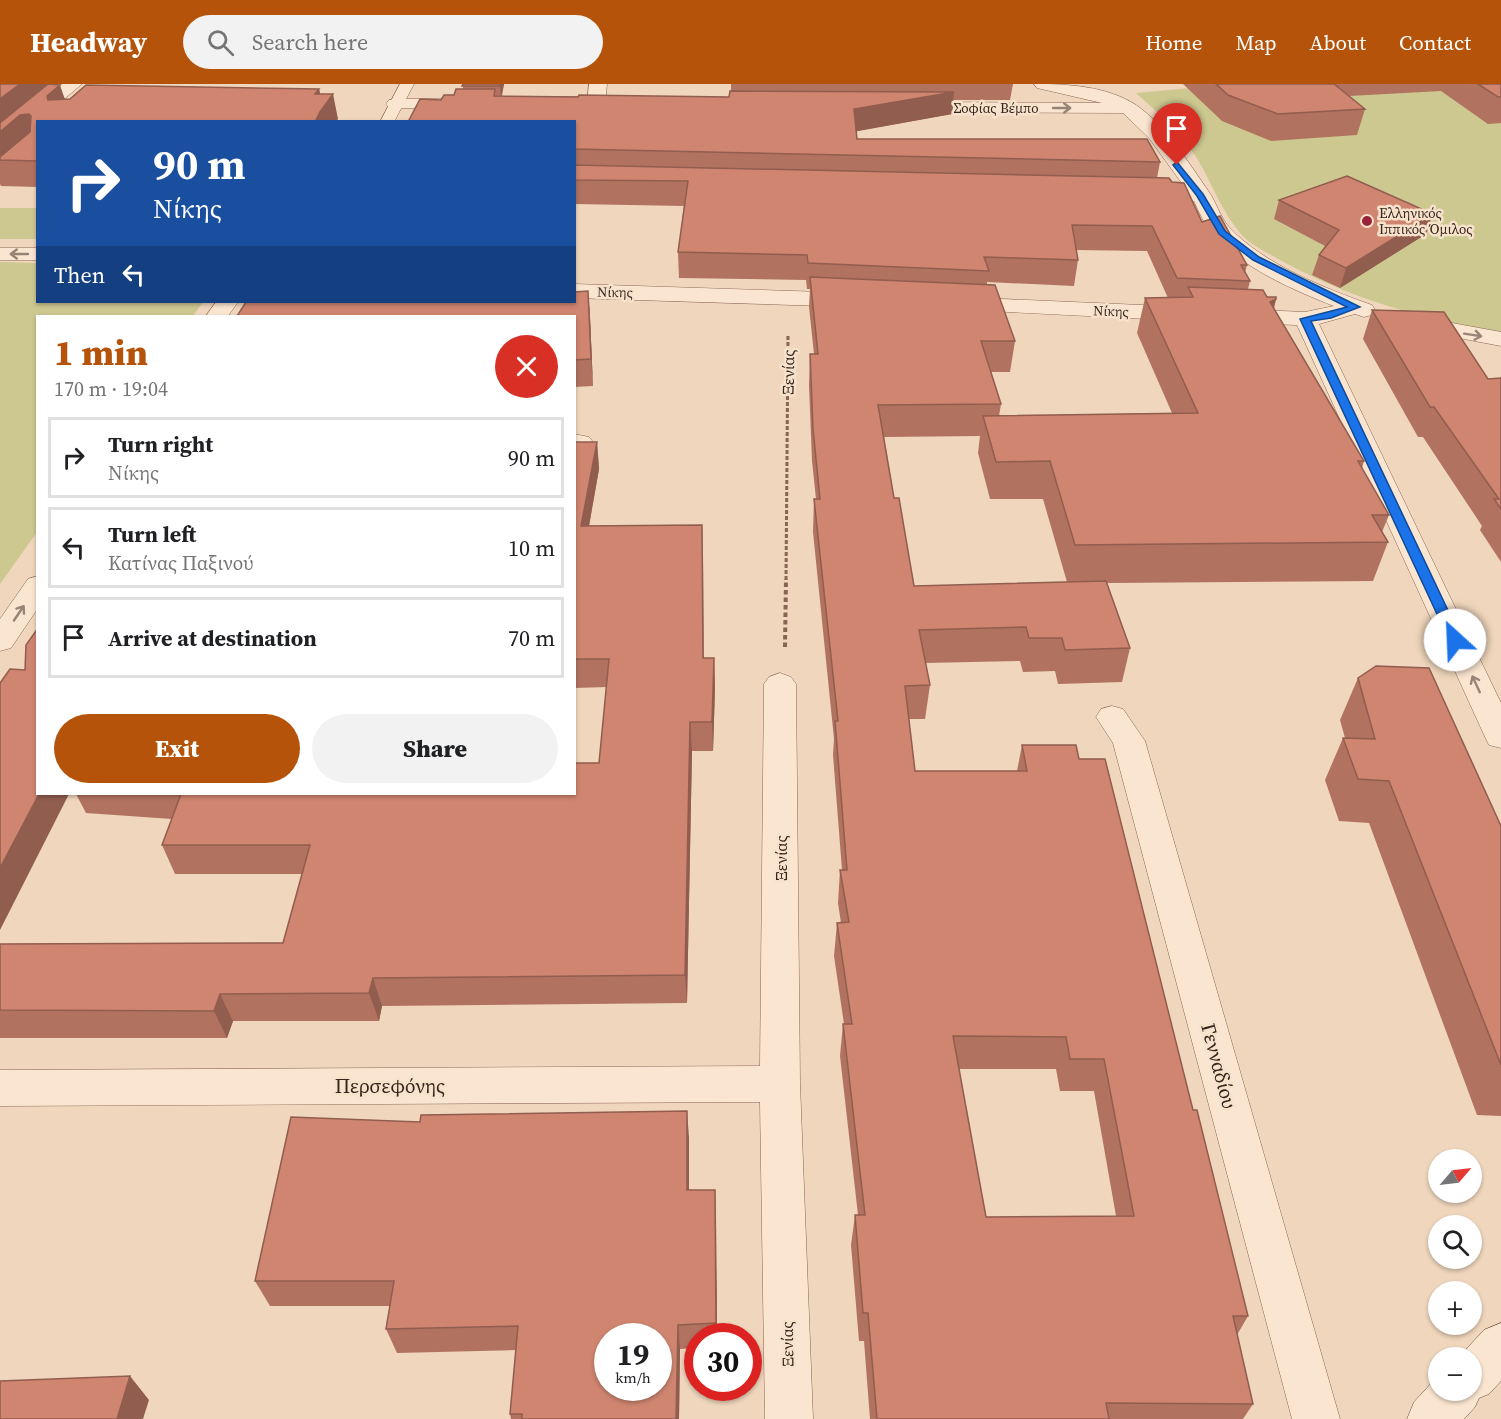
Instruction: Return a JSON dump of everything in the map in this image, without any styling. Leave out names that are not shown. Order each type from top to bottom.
[{"type":"street","points":[[0,143],[73,84]]},
{"type":"street","points":[[596,106],[598,84]]},
{"type":"street","points":[[1043,84],[1095,95],[1129,108],[1142,119],[1201,195],[1222,232],[1256,258],[1355,307],[1429,327],[1501,339]]},
{"type":"street","points":[[395,104],[478,104]]},
{"type":"street","name":"Σοφίας Βέμπο","points":[[892,107],[1129,108]]},
{"type":"street","points":[[1119,193],[1201,195]]},
{"type":"street","points":[[0,254],[36,254]]},
{"type":"street","name":"Νίκης","points":[[576,291],[871,300]]},
{"type":"street","name":"Νίκης","points":[[941,303],[1305,319],[1327,316],[1355,307]]},
{"type":"street","points":[[1305,319],[1501,737]]},
{"type":"street","points":[[0,642],[36,588]]},
{"type":"street","name":"Ξενίας","points":[[780,684],[780,1084],[789,1419]]},
{"type":"street","name":"Γενναδίου","points":[[1112,717],[1129,741],[1316,1419]]},
{"type":"street","name":"Περσεφόνης","points":[[1,1090],[780,1084]]},
{"type":"street","points":[[1482,1367],[1501,1347]]},
{"type":"street","points":[[1431,1419],[1448,1401]]},
{"type":"lane","points":[[388,120],[408,84]]},
{"type":"path","name":"Ξενίας","points":[[780,684],[786,643],[789,297]]},
{"type":"shaded area","name":"Ελληνικός Ιππικός Όμιλος","points":[[1234,84],[1501,84],[1501,332],[1415,314],[1359,296],[1306,273],[1265,252],[1246,239],[1229,218],[1198,160],[1185,141],[1136,93]]},
{"type":"shaded area","points":[[0,208],[36,208],[36,239],[0,239]]},
{"type":"shaded area","points":[[0,262],[36,263],[36,303],[202,303],[194,315],[36,315],[36,533],[0,584]]},
{"type":"building","points":[[0,84],[20,84],[0,99]]},
{"type":"building","points":[[48,84],[60,85],[47,96],[48,100],[70,99],[86,85],[319,89],[315,94],[333,94],[316,120],[36,120],[36,161],[0,160],[0,157],[30,132],[31,116],[29,114],[20,115],[0,132],[0,123]]},
{"type":"building","points":[[463,84],[500,84],[500,86],[462,86]]},
{"type":"building","points":[[1216,84],[1334,84],[1365,109],[1278,114],[1228,95]]},
{"type":"building","points":[[1478,84],[1501,84],[1501,97],[1498,97]]},
{"type":"building","points":[[456,89],[495,89],[494,96],[578,97],[579,95],[729,97],[730,91],[954,92],[854,109],[857,139],[1147,139],[1160,162],[576,149],[576,120],[409,120],[420,99],[441,100],[444,95],[454,95]]},
{"type":"building","points":[[576,165],[1169,178],[1172,182],[1184,183],[1202,222],[1220,216],[1247,265],[1241,265],[1250,281],[1177,278],[1152,226],[1072,225],[1078,260],[984,257],[989,271],[808,263],[807,255],[678,252],[688,181],[576,180]]},
{"type":"building","points":[[1347,176],[1433,214],[1346,268],[1319,255],[1339,230],[1279,200]]},
{"type":"building","points":[[810,277],[995,285],[1015,341],[981,341],[1001,404],[878,405],[894,498],[899,498],[914,586],[1106,581],[1130,648],[1065,650],[1062,638],[1029,638],[1026,627],[919,630],[930,685],[905,686],[915,771],[1027,771],[1022,745],[1076,745],[1079,759],[1105,759],[1193,1110],[1197,1110],[1248,1316],[1233,1316],[1253,1404],[1106,1403],[1109,1419],[877,1419],[868,1313],[863,1313],[855,1215],[865,1215],[843,1024],[852,1024],[837,923],[849,922],[840,870],[847,870],[835,721],[838,721],[814,499],[820,499],[813,429],[810,354],[818,354]],"holes":[[[953,1036],[1066,1037],[1070,1059],[1104,1059],[1134,1216],[986,1217]]]},
{"type":"building","points":[[1188,287],[1263,290],[1267,297],[1276,297],[1270,302],[1364,461],[1358,461],[1389,515],[1372,515],[1388,542],[1075,545],[1050,461],[996,462],[983,416],[1198,413],[1145,298],[1193,297]]},
{"type":"building","points":[[588,291],[591,359],[576,360],[576,315],[238,315],[245,303],[576,303],[576,292]]},
{"type":"building","points":[[1372,310],[1444,312],[1488,379],[1501,378],[1501,509],[1494,499],[1499,499],[1434,407],[1430,407]]},
{"type":"building","points":[[576,442],[597,442],[581,526],[702,525],[703,658],[714,658],[712,722],[690,722],[685,975],[373,978],[369,993],[220,994],[214,1011],[0,1010],[0,944],[283,943],[310,845],[162,845],[181,795],[576,795],[576,763],[599,763],[609,659],[576,659]]},
{"type":"building","points":[[36,631],[36,795],[38,795],[0,868],[0,683],[10,669],[25,670],[26,645]]},
{"type":"building","points":[[1376,666],[1429,668],[1501,826],[1501,1065],[1389,781],[1358,779],[1343,738],[1375,739],[1358,678]]},
{"type":"building","points":[[687,1111],[687,1190],[715,1190],[716,1323],[678,1325],[676,1419],[522,1419],[522,1414],[510,1414],[518,1326],[386,1329],[394,1281],[255,1281],[291,1117],[420,1122],[421,1115]]},
{"type":"building","points":[[130,1376],[117,1419],[0,1419],[0,1381]]},
{"type":"place","name":"Ελληνικός Ιππικός Όμιλος","points":[[1367,221]]},
{"type":"route","points":[[1177,165],[1201,195],[1222,232],[1256,258],[1355,307],[1327,316],[1305,319],[1455,640]]}]
